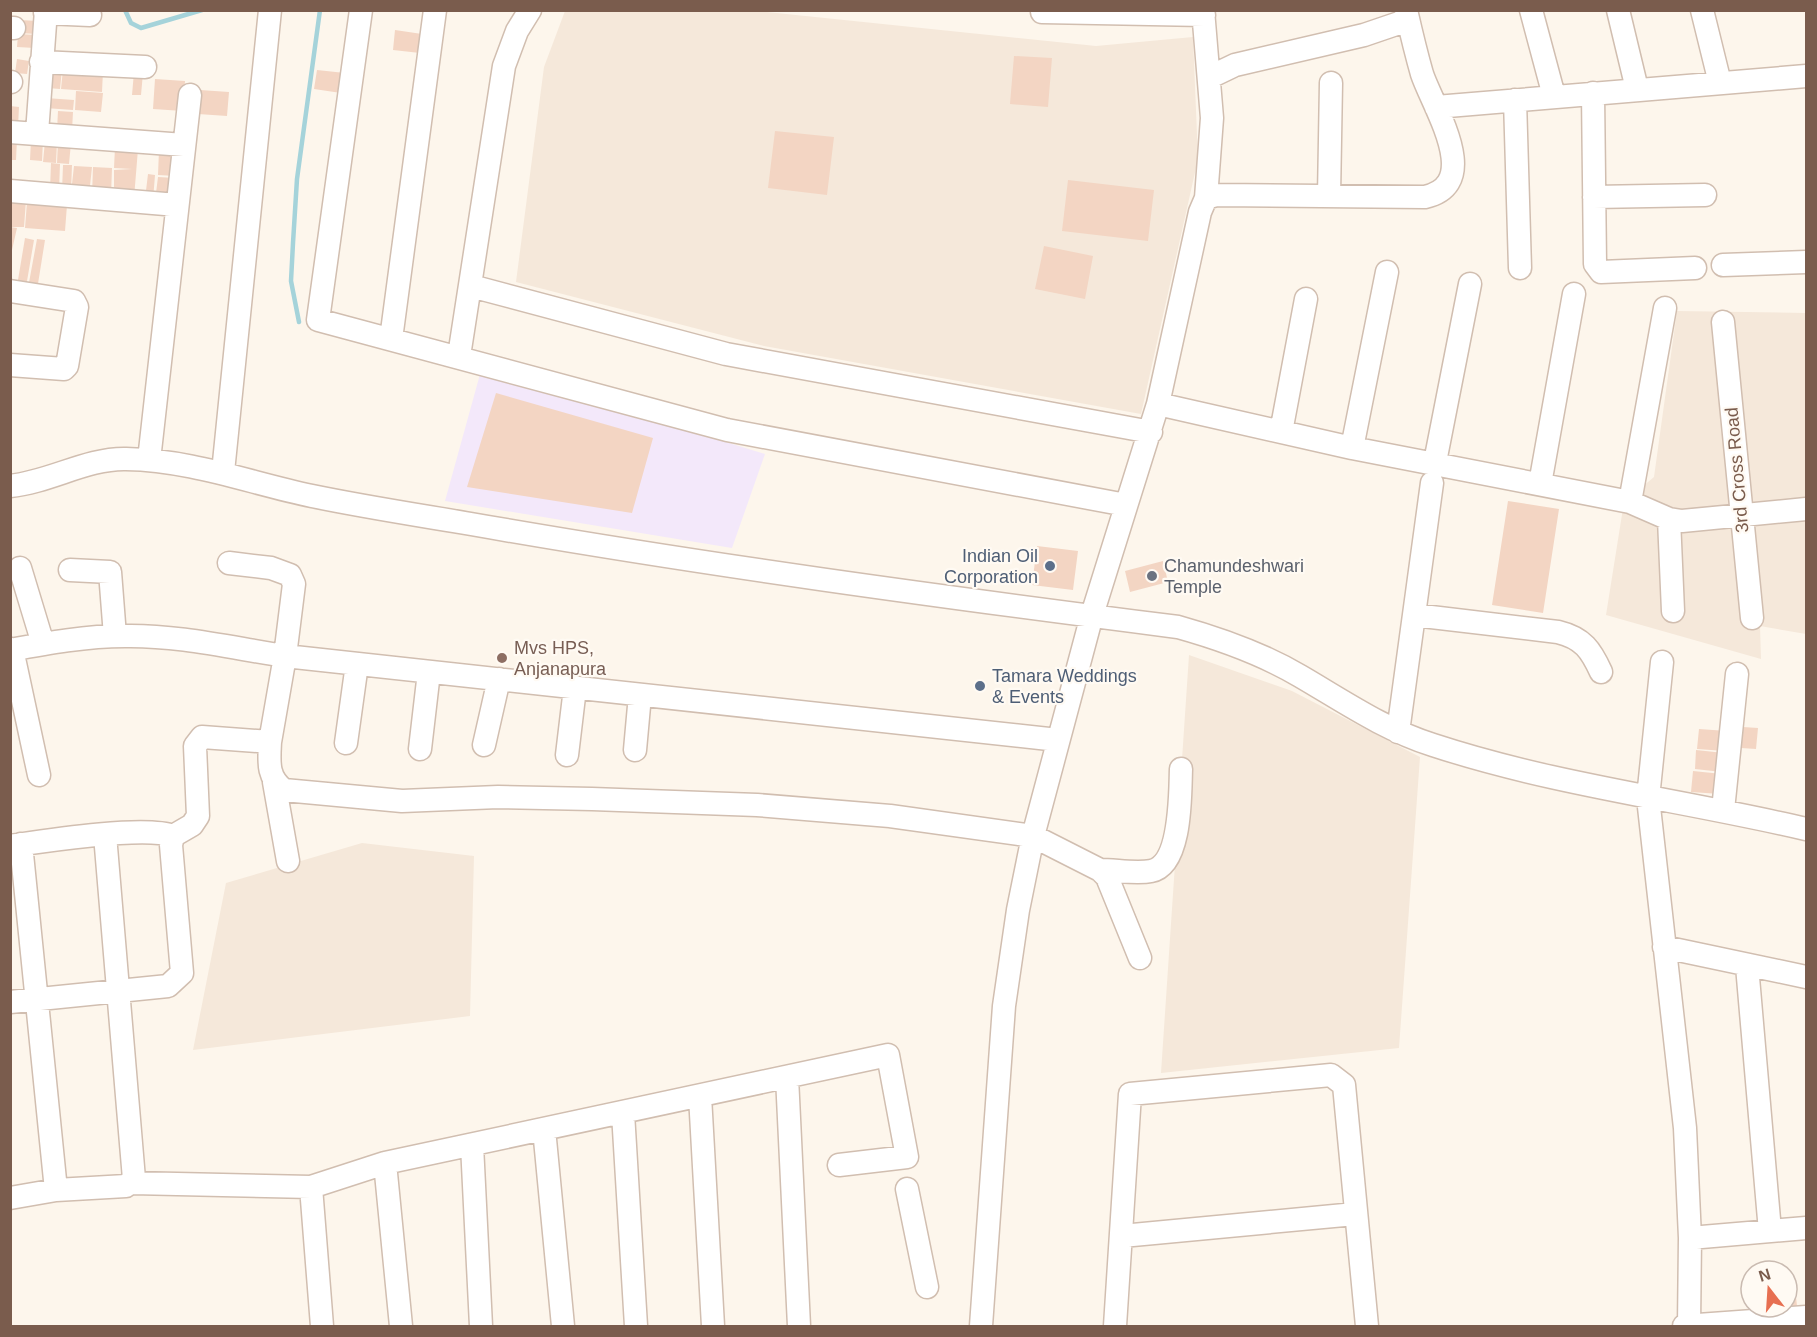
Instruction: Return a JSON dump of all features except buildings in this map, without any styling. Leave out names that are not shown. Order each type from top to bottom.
[{"type":"street","points":[[223,472],[270,10]]},
{"type":"street","points":[[362,10],[318,320],[459,356],[727,430],[1126,505]]},
{"type":"street","points":[[391,339],[435,10]]},
{"type":"street","points":[[459,356],[504,66],[517,31],[530,10]]},
{"type":"street","points":[[1531,10],[1554,96]]},
{"type":"street","points":[[1618,10],[1637,89]]},
{"type":"street","points":[[1702,10],[1720,83]]},
{"type":"street","points":[[37,133],[46,12],[90,15]]},
{"type":"street","points":[[981,1326],[1004,1006],[1032,836],[1092,615],[1158,404],[1200,212],[1206,198],[1211,139],[1210,77],[1203,13],[1042,12]]},
{"type":"street","points":[[1206,198],[1217,195],[1425,197],[1442,190],[1450,181],[1453,172],[1453,156],[1437,107],[1423,75],[1407,15],[1364,35],[1236,65],[1210,77]]},
{"type":"street","points":[[41,62],[145,67]]},
{"type":"street","points":[[1437,107],[1806,76]]},
{"type":"street","points":[[1329,196],[1330,83]]},
{"type":"street","points":[[1593,93],[1595,264],[1601,272],[1695,268]]},
{"type":"street","points":[[149,460],[190,95]]},
{"type":"street","points":[[1515,100],[1520,268]]},
{"type":"street","points":[[10,132],[184,145]]},
{"type":"street","points":[[10,191],[177,205]]},
{"type":"street","points":[[1594,197],[1705,195]]},
{"type":"street","points":[[1723,265],[1806,261]]},
{"type":"street","points":[[1353,448],[1387,272]]},
{"type":"street","points":[[1398,732],[1434,473],[1470,284]]},
{"type":"street","points":[[471,286],[726,354],[1150,432]]},
{"type":"street","points":[[10,291],[74,301],[77,307],[67,366],[64,369],[10,365]]},
{"type":"street","points":[[1540,484],[1574,294]]},
{"type":"street","points":[[1281,432],[1306,299]]},
{"type":"street","points":[[1639,505],[1665,308]]},
{"type":"street","name":"3rd Cross Road","points":[[1723,322],[1752,618]]},
{"type":"street","points":[[1158,404],[1353,448],[1434,473],[1540,484],[1639,505],[1669,519],[1682,521],[1806,509]]},
{"type":"street","points":[[10,486],[43,481],[105,460],[149,460],[223,472],[310,496],[713,564],[1178,627],[1232,642],[1299,675],[1355,710],[1398,732],[1432,745],[1508,766],[1648,798],[1723,810],[1806,829]]},
{"type":"street","points":[[1669,519],[1673,611]]},
{"type":"street","points":[[229,562],[271,568],[290,574],[294,585],[268,768],[274,782],[288,861]]},
{"type":"street","points":[[20,568],[43,644]]},
{"type":"street","points":[[69,570],[110,572],[115,636]]},
{"type":"street","points":[[1414,615],[1558,632],[1576,637],[1593,654],[1601,672]]},
{"type":"street","points":[[39,775],[11,650],[115,636],[157,637],[285,656],[1058,740]]},
{"type":"street","points":[[1662,662],[1648,798],[1685,1128],[1690,1238],[1689,1326]]},
{"type":"street","points":[[346,743],[357,664]]},
{"type":"street","points":[[420,749],[429,672]]},
{"type":"street","points":[[1723,810],[1737,674]]},
{"type":"street","points":[[484,745],[499,680]]},
{"type":"street","points":[[567,755],[575,688]]},
{"type":"street","points":[[635,750],[640,695]]},
{"type":"street","points":[[10,1002],[168,986],[182,973],[171,845],[173,836],[192,825],[198,816],[197,741],[202,738],[270,742]]},
{"type":"street","points":[[1100,870],[1152,871],[1166,861],[1178,825],[1181,769]]},
{"type":"street","points":[[274,782],[284,790],[402,801],[498,797],[757,805],[890,816],[1032,836],[1100,870],[1107,878],[1140,958]]},
{"type":"street","points":[[56,1190],[37,1000],[16,845],[105,835],[164,832],[173,836]]},
{"type":"street","points":[[105,835],[134,1179],[132,1183]]},
{"type":"street","points":[[1664,947],[1806,977]]},
{"type":"street","points":[[1748,966],[1770,1231]]},
{"type":"street","points":[[10,1198],[56,1190],[132,1183],[310,1187],[385,1163],[888,1055],[907,1157],[839,1165]]},
{"type":"street","points":[[1115,1326],[1130,1094],[1331,1075],[1344,1085],[1367,1326]]},
{"type":"street","points":[[787,1077],[799,1326]]},
{"type":"street","points":[[700,1096],[713,1326]]},
{"type":"street","points":[[623,1113],[636,1326]]},
{"type":"street","points":[[544,1129],[563,1326]]},
{"type":"street","points":[[472,1145],[481,1326]]},
{"type":"street","points":[[385,1163],[401,1326]]},
{"type":"street","points":[[310,1187],[322,1326]]},
{"type":"street","points":[[907,1189],[927,1287]]},
{"type":"street","points":[[1122,1236],[1355,1214]]},
{"type":"street","points":[[1690,1238],[1806,1228]]},
{"type":"street","points":[[1684,1326],[1806,1317]]},
{"type":"shaded area","points":[[565,11],[756,11],[1096,46],[1193,37],[1198,159],[1141,414],[764,346],[516,282],[544,67]]},
{"type":"shaded area","points":[[1677,311],[1806,313],[1806,634],[1760,626],[1761,659],[1606,615],[1624,502],[1654,477]]},
{"type":"shaded area","points":[[482,367],[765,454],[732,548],[445,501]]},
{"type":"shaded area","points":[[1189,655],[1292,691],[1420,757],[1399,1048],[1161,1073]]},
{"type":"shaded area","points":[[362,843],[474,856],[470,1016],[193,1050],[226,883]]},
{"type":"waterway","points":[[125,10],[131,23],[141,28],[202,10]]},
{"type":"waterway","points":[[299,322],[291,281],[297,179],[320,10]]},
{"type":"place","name":"Indian Oil Corporation","points":[[1050,566]]},
{"type":"place","name":"Chamundeshwari Temple","points":[[1152,576]]},
{"type":"place","name":"Mvs HPS, Anjanapura","points":[[502,658]]},
{"type":"place","name":"Tamara Weddings & Events","points":[[980,686]]}]
